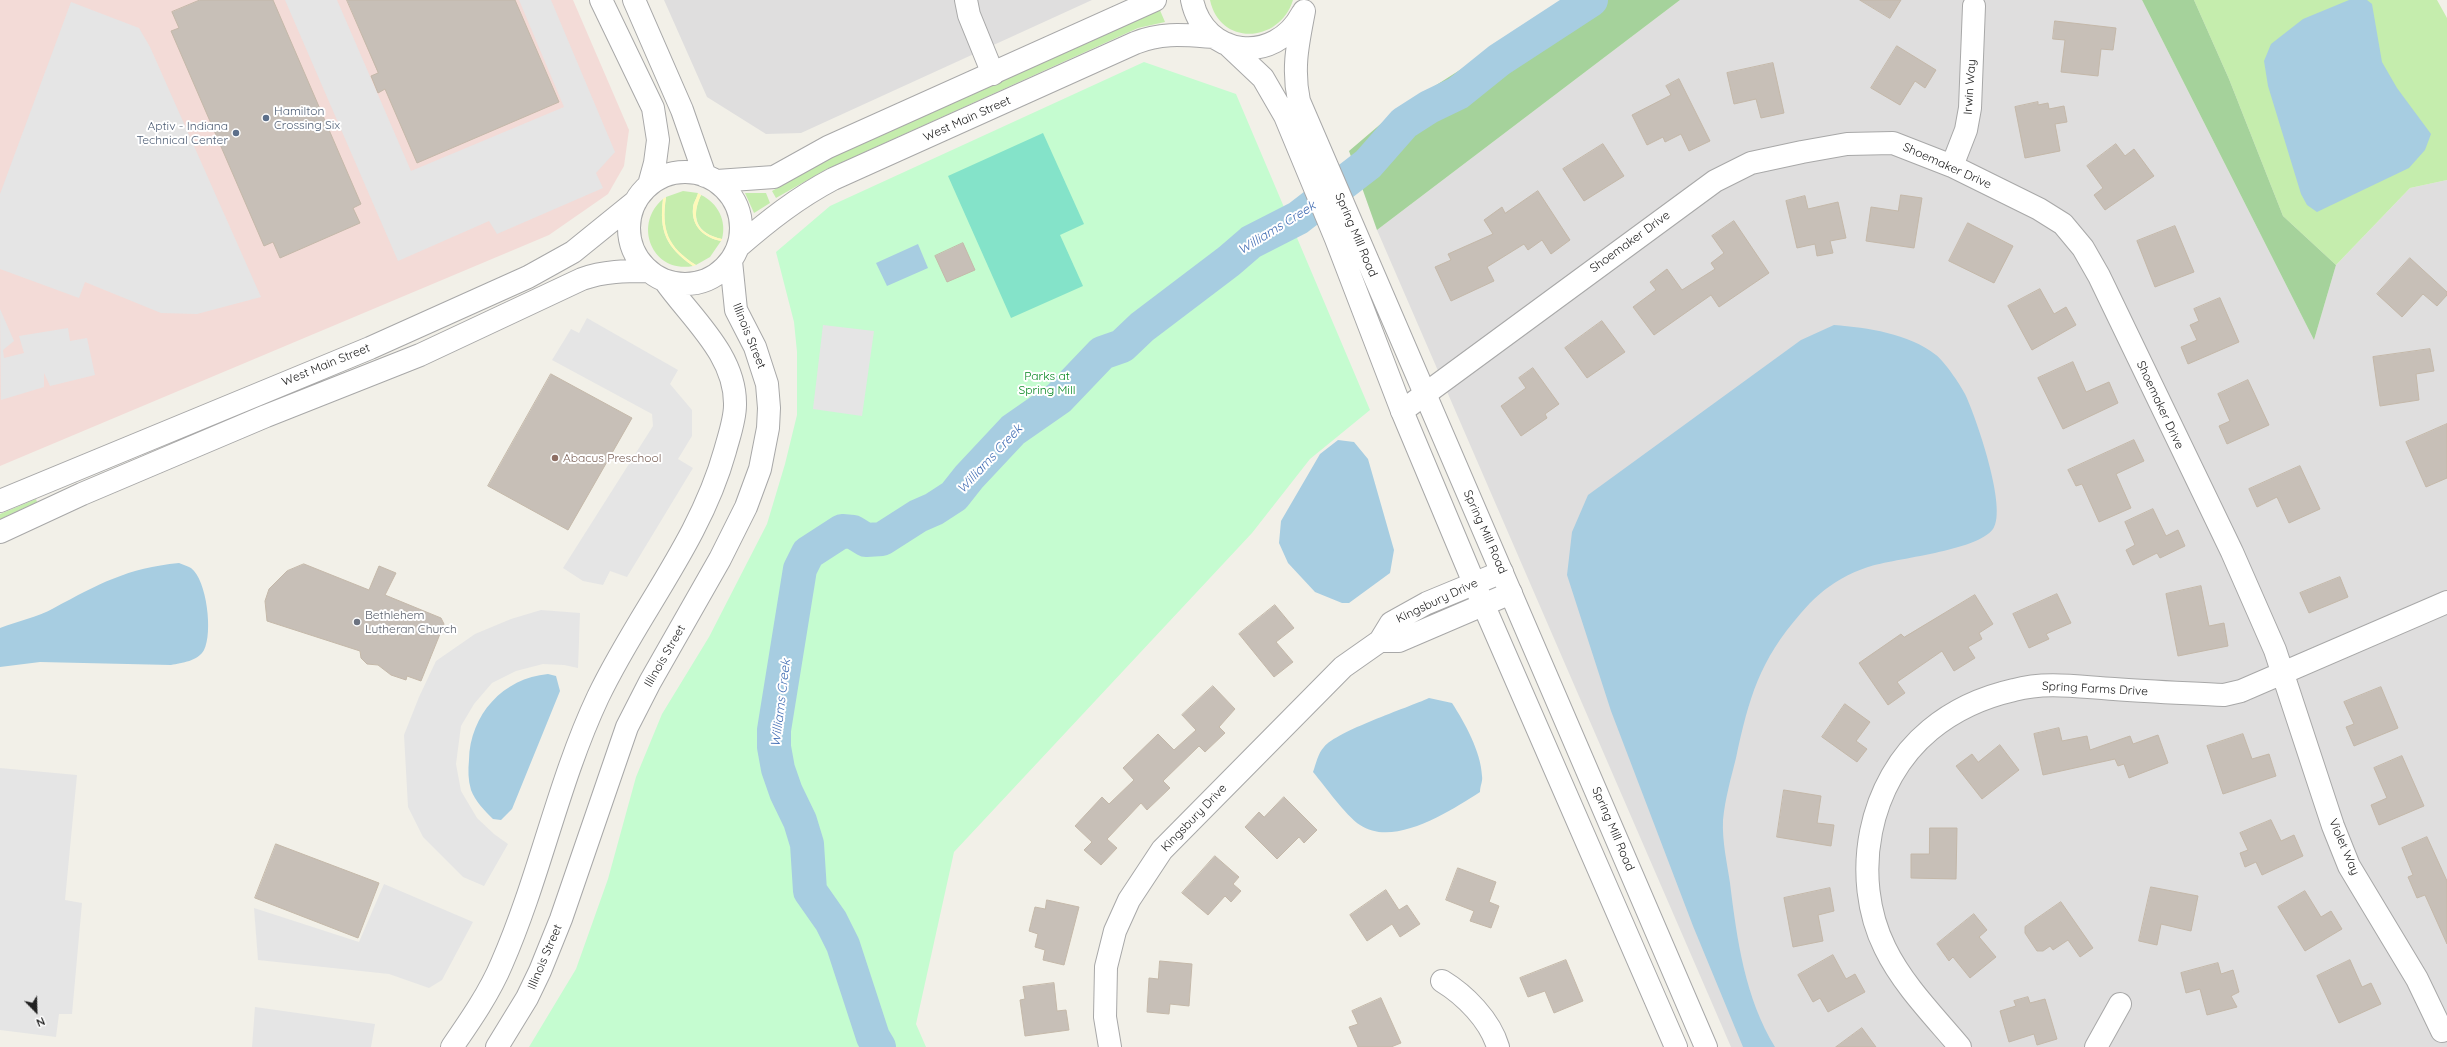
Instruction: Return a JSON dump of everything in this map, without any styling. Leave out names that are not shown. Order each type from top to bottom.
[{"type":"street","points":[[452,1047],[502,965],[521,915],[573,760],[598,697],[704,511],[718,477],[730,432],[735,405],[733,386],[729,371],[716,347],[657,276],[641,263],[631,242],[629,226],[656,163],[658,140],[653,108],[601,0]]},
{"type":"street","points":[[634,0],[711,178],[726,190],[739,210],[741,234],[735,254],[722,271],[702,282],[679,284],[657,276]]},
{"type":"street","points":[[966,0],[969,15],[993,74]]},
{"type":"street","points":[[643,193],[676,173],[696,173],[711,178],[774,177],[811,155],[1155,0]]},
{"type":"street","name":"Spring Mill Road","points":[[1192,0],[1200,21],[1220,41],[1254,68],[1267,83],[1285,116],[1314,162]]},
{"type":"street","name":"West Main Street","points":[[735,254],[775,215],[798,198],[833,179],[1135,43],[1152,36],[1173,33],[1250,48],[1272,44],[1291,30],[1306,4]]},
{"type":"street","name":"Spring Mill Road","points":[[1306,4],[1294,65],[1294,81],[1298,101],[1314,162],[1344,235],[1402,411],[1474,583],[1676,1047]]},
{"type":"street","name":"Irwin Way","points":[[1952,166],[1966,130],[1970,108],[1974,6]]},
{"type":"street","name":"Shoemaker Drive","points":[[1402,411],[1424,393],[1714,181],[1751,163],[1832,147],[1874,142],[1893,143],[1912,149],[1952,166],[2039,209],[2063,224],[2083,248],[2099,276],[2232,552],[2283,673]]},
{"type":"street","name":"West Main Street","points":[[0,502],[370,348],[528,277],[573,252],[643,193]]},
{"type":"street","name":"Spring Mill Road","points":[[1344,235],[1424,393],[1512,594],[1706,1047]]},
{"type":"street","name":"Illinois Street","points":[[497,1047],[527,998],[546,958],[635,710],[720,559],[746,507],[760,468],[768,428],[769,408],[767,384],[755,347],[736,310],[735,254]]},
{"type":"street","name":"West Main Street","points":[[0,532],[82,494],[258,419],[420,355],[582,279],[593,275],[618,271],[657,276]]},
{"type":"street","name":"Kingsbury Drive","points":[[1110,1047],[1105,1017],[1106,967],[1114,931],[1122,913],[1162,850],[1255,754],[1343,667],[1380,641],[1391,623],[1427,603],[1502,572]]},
{"type":"street","name":"Kingsbury Drive","points":[[1380,641],[1399,640],[1512,594]]},
{"type":"street","name":"Spring Farms Drive","points":[[1960,1047],[1910,987],[1885,949],[1876,927],[1869,898],[1867,859],[1876,814],[1896,771],[1913,747],[1929,731],[1956,712],[1985,698],[2015,689],[2045,684],[2224,695],[2241,691],[2447,602]]},
{"type":"street","name":"Violet Way","points":[[2283,673],[2333,826],[2349,866],[2417,979],[2442,1031]]},
{"type":"street","points":[[1442,980],[1458,991],[1482,1017],[1496,1039],[1498,1047]]},
{"type":"street","points":[[2096,1047],[2120,1004]]},
{"type":"shaded area","points":[[0,0],[573,0],[629,130],[624,166],[608,194],[549,235],[0,466]]},
{"type":"shaded area","points":[[285,0],[337,0],[411,171],[564,107],[519,0],[551,0],[615,152],[596,173],[603,188],[497,234],[489,221],[398,261]]},
{"type":"shaded area","points":[[664,0],[1092,0],[801,133],[766,134],[707,97]]},
{"type":"shaded area","points":[[1680,0],[2142,0],[2314,340],[2336,265],[2410,188],[2447,180],[2447,1047],[1731,1047],[1377,230]]},
{"type":"shaded area","points":[[71,2],[139,28],[150,47],[261,297],[197,314],[161,313],[85,282],[79,298],[0,269],[0,194]]},
{"type":"shaded area","points":[[0,309],[14,341],[3,350],[4,358],[24,353],[19,336],[68,328],[70,341],[87,338],[95,375],[50,386],[44,373],[44,387],[1,400]]},
{"type":"shaded area","points":[[587,318],[678,370],[670,384],[692,410],[692,436],[678,459],[693,468],[627,577],[610,571],[603,585],[583,581],[563,568],[653,426],[652,414],[552,360],[571,329],[579,333]]},
{"type":"shaded area","points":[[823,325],[874,331],[862,416],[813,409]]},
{"type":"shaded area","points":[[541,610],[580,613],[578,668],[564,665],[543,664],[516,671],[492,683],[474,704],[461,726],[456,764],[461,791],[477,818],[494,834],[508,844],[484,886],[463,877],[423,837],[408,807],[404,735],[419,697],[436,661],[475,634],[511,619]]},
{"type":"shaded area","points":[[0,768],[77,775],[65,900],[82,903],[72,1014],[59,1014],[56,1037],[0,1030]]},
{"type":"shaded area","points":[[384,884],[473,922],[442,980],[429,988],[389,974],[258,960],[254,908],[359,942]]},
{"type":"shaded area","points":[[255,1007],[375,1024],[371,1047],[252,1047]]},
{"type":"green space","points":[[1210,0],[1293,0],[1286,14],[1276,25],[1264,31],[1250,34],[1237,32],[1225,26],[1216,15]]},
{"type":"green space","points":[[1570,0],[1680,0],[1377,230],[1349,151],[1397,110]]},
{"type":"green space","points":[[2142,0],[2194,0],[2229,79],[2283,216],[2336,265],[2314,340]]},
{"type":"green space","points":[[2194,0],[2437,0],[2447,18],[2447,180],[2410,188],[2336,265],[2283,216],[2229,79]]},
{"type":"green space","points":[[1159,8],[1165,22],[1138,28],[825,170],[776,198],[772,191],[833,156]]},
{"type":"green space","name":"Parks at Spring Mill","points":[[1144,62],[1236,94],[1370,410],[1310,459],[1252,533],[954,852],[916,1024],[926,1047],[529,1047],[576,969],[608,879],[636,777],[662,714],[709,637],[767,524],[785,464],[797,415],[797,352],[794,322],[776,252],[830,206]]},
{"type":"green space","points":[[1043,133],[1084,224],[1060,235],[1083,286],[1011,318],[948,176]]},
{"type":"green space","points":[[683,191],[698,193],[693,208],[694,220],[700,230],[705,234],[721,241],[710,257],[696,265],[678,251],[672,244],[668,237],[664,219],[666,197]]},
{"type":"green space","points":[[745,193],[766,193],[770,203],[754,213]]},
{"type":"green space","points":[[701,195],[707,198],[720,213],[723,226],[722,239],[713,237],[701,229],[698,223],[696,210]]},
{"type":"green space","points":[[663,199],[662,220],[666,237],[676,252],[693,266],[679,266],[667,263],[658,255],[651,245],[648,234],[649,222],[654,210]]},
{"type":"green space","points":[[36,499],[37,502],[0,519],[0,514]]},
{"type":"sand","points":[[698,193],[701,195],[696,211],[698,223],[701,229],[706,233],[722,239],[721,241],[715,240],[705,234],[700,230],[694,221],[693,208]]},
{"type":"sand","points":[[666,197],[665,219],[669,237],[679,251],[696,265],[693,266],[676,252],[666,237],[662,220],[662,210],[663,199]]},
{"type":"water","points":[[2349,0],[2367,0],[2372,4],[2382,62],[2397,88],[2431,134],[2425,150],[2409,168],[2317,212],[2307,205],[2301,194],[2268,86],[2264,61],[2271,44],[2303,19]]},
{"type":"water","points":[[918,244],[928,268],[887,286],[876,263]]},
{"type":"water","points":[[1834,325],[1874,330],[1913,341],[1936,355],[1943,362],[1965,394],[1983,442],[1994,484],[1997,518],[1993,529],[1984,537],[1971,543],[1935,553],[1868,567],[1835,582],[1810,603],[1801,613],[1775,647],[1765,664],[1751,698],[1728,789],[1723,820],[1725,852],[1739,947],[1749,989],[1756,1009],[1775,1047],[1743,1047],[1693,926],[1611,711],[1567,575],[1572,532],[1588,495],[1801,340]]},
{"type":"water","points":[[1338,440],[1354,442],[1368,459],[1394,550],[1390,573],[1349,603],[1342,603],[1315,592],[1288,563],[1279,543],[1281,521],[1320,454]]},
{"type":"water","points":[[179,563],[191,568],[197,574],[205,595],[208,620],[207,642],[204,650],[198,657],[171,665],[40,662],[0,667],[0,628],[48,611],[114,578],[161,565]]},
{"type":"water","points":[[548,674],[556,676],[560,691],[512,809],[501,820],[493,819],[475,798],[469,782],[468,768],[475,728],[492,702],[503,691],[532,677]]},
{"type":"water","points":[[1429,698],[1452,703],[1462,719],[1472,738],[1479,757],[1482,778],[1480,792],[1438,817],[1405,830],[1389,832],[1374,831],[1360,825],[1342,808],[1313,772],[1320,752],[1331,741],[1357,727]]},
{"type":"building","name":"Hamilton Crossing Six","points":[[200,0],[273,0],[361,204],[353,208],[360,223],[280,258],[273,242],[264,246],[171,31],[179,28],[172,12]]},
{"type":"building","points":[[347,0],[515,0],[559,102],[417,163],[385,89],[378,93],[371,76],[378,73]]},
{"type":"building","points":[[1860,0],[1901,0],[1890,18]]},
{"type":"building","points":[[2055,21],[2116,28],[2113,50],[2101,49],[2098,76],[2061,72],[2065,40],[2053,39]]},
{"type":"building","points":[[1897,46],[1936,70],[1925,88],[1915,81],[1900,105],[1871,88]]},
{"type":"building","points":[[1773,63],[1784,113],[1761,118],[1756,99],[1734,104],[1727,73]]},
{"type":"building","points":[[1679,79],[1710,141],[1689,151],[1681,134],[1665,142],[1663,137],[1647,145],[1632,115],[1671,95],[1666,86]]},
{"type":"building","points":[[2038,102],[2038,105],[2048,103],[2049,109],[2064,106],[2067,122],[2055,124],[2060,151],[2025,158],[2015,107]]},
{"type":"building","points":[[1603,144],[1624,176],[1584,201],[1563,169]]},
{"type":"building","points":[[2116,144],[2125,156],[2134,149],[2154,176],[2105,210],[2094,195],[2103,188],[2087,166]]},
{"type":"building","points":[[1538,191],[1570,240],[1551,254],[1542,240],[1528,250],[1524,244],[1487,267],[1494,281],[1451,301],[1435,267],[1451,260],[1448,254],[1493,234],[1484,220],[1502,207],[1505,213]]},
{"type":"building","points":[[1901,195],[1922,198],[1914,248],[1866,241],[1871,207],[1898,211]]},
{"type":"building","points":[[1805,196],[1808,209],[1838,202],[1846,238],[1830,241],[1833,253],[1817,256],[1815,244],[1797,248],[1786,201]]},
{"type":"building","points":[[1734,221],[1769,273],[1719,307],[1711,295],[1654,335],[1633,307],[1656,290],[1650,282],[1667,269],[1682,290],[1715,269],[1711,263],[1724,253],[1712,236]]},
{"type":"building","points":[[1968,223],[2013,246],[1994,283],[1949,261]]},
{"type":"building","points":[[2175,226],[2194,272],[2155,287],[2137,241]]},
{"type":"building","points":[[963,243],[975,270],[947,282],[935,256]]},
{"type":"building","points":[[2410,258],[2447,292],[2447,295],[2437,306],[2423,294],[2402,317],[2377,294]]},
{"type":"building","points":[[2040,289],[2054,314],[2066,307],[2076,325],[2032,350],[2008,306]]},
{"type":"building","points":[[2220,298],[2239,342],[2188,364],[2181,347],[2197,340],[2190,325],[2199,321],[2194,309]]},
{"type":"building","points":[[1602,321],[1625,352],[1587,378],[1565,348]]},
{"type":"building","points":[[2430,349],[2434,371],[2416,374],[2419,400],[2380,406],[2373,357]]},
{"type":"building","points":[[2073,362],[2086,392],[2109,382],[2118,403],[2063,429],[2038,378]]},
{"type":"building","points":[[1533,368],[1559,404],[1545,414],[1547,418],[1521,436],[1501,406],[1526,388],[1519,378]]},
{"type":"building","points":[[551,374],[632,418],[568,530],[488,486]]},
{"type":"building","points":[[2248,380],[2269,425],[2227,444],[2219,426],[2230,421],[2218,394]]},
{"type":"building","points":[[2447,424],[2447,478],[2426,487],[2406,442]]},
{"type":"building","points":[[2134,440],[2144,461],[2116,474],[2131,508],[2099,522],[2082,484],[2076,486],[2068,470]]},
{"type":"building","points":[[2300,466],[2320,509],[2289,523],[2277,497],[2257,507],[2249,489]]},
{"type":"building","points":[[2153,509],[2166,536],[2178,530],[2185,546],[2160,558],[2157,553],[2133,565],[2126,550],[2135,545],[2125,522]]},
{"type":"building","name":"Bethlehem Lutheran Church","points":[[304,564],[369,590],[379,566],[396,573],[385,595],[441,618],[444,624],[421,681],[407,676],[406,680],[391,675],[378,665],[367,664],[361,658],[360,651],[267,621],[265,601],[269,589],[287,571]]},
{"type":"building","points":[[2340,577],[2348,597],[2309,613],[2300,593]]},
{"type":"building","points":[[2201,586],[2209,626],[2224,623],[2228,646],[2178,656],[2166,594]]},
{"type":"building","points":[[2057,594],[2071,623],[2046,634],[2049,639],[2029,648],[2013,614]]},
{"type":"building","points":[[1975,595],[1993,624],[1979,633],[1982,639],[1968,647],[1975,658],[1954,671],[1942,651],[1897,682],[1905,693],[1888,705],[1859,663],[1901,634],[1904,637]]},
{"type":"building","points":[[1275,605],[1294,628],[1276,642],[1293,662],[1274,677],[1239,634]]},
{"type":"building","points":[[1213,686],[1235,709],[1219,727],[1225,733],[1205,752],[1199,746],[1163,781],[1170,788],[1147,810],[1141,803],[1107,839],[1117,848],[1101,865],[1084,850],[1092,842],[1075,826],[1102,797],[1109,804],[1134,780],[1123,768],[1158,734],[1174,750],[1196,730],[1182,715]]},
{"type":"building","points":[[2381,687],[2398,728],[2354,746],[2346,727],[2354,724],[2344,702]]},
{"type":"building","points":[[1845,704],[1870,722],[1856,741],[1867,749],[1857,762],[1822,737]]},
{"type":"building","points":[[2059,728],[2062,741],[2087,736],[2090,750],[2130,736],[2133,744],[2158,735],[2168,763],[2129,778],[2124,764],[2118,766],[2115,759],[2043,775],[2034,734]]},
{"type":"building","points":[[2243,734],[2252,759],[2269,754],[2276,776],[2223,794],[2207,746]]},
{"type":"building","points":[[2000,745],[2019,770],[1982,799],[1956,766],[1972,754],[1978,762]]},
{"type":"building","points":[[2402,756],[2424,806],[2379,825],[2371,805],[2387,798],[2374,768]]},
{"type":"building","points":[[1784,790],[1821,796],[1817,823],[1834,825],[1831,846],[1777,837]]},
{"type":"building","points":[[1284,797],[1317,830],[1304,843],[1299,837],[1277,859],[1245,827],[1259,812],[1264,817]]},
{"type":"building","points":[[2271,820],[2281,841],[2294,835],[2303,856],[2262,875],[2256,862],[2245,867],[2240,853],[2248,850],[2240,833]]},
{"type":"building","points":[[1930,828],[1957,828],[1956,879],[1911,878],[1911,854],[1929,854]]},
{"type":"building","points":[[2427,837],[2447,881],[2447,944],[2425,895],[2417,898],[2408,877],[2413,875],[2402,848]]},
{"type":"building","points":[[276,844],[379,883],[358,938],[255,898]]},
{"type":"building","points":[[1215,856],[1239,877],[1233,884],[1241,891],[1231,902],[1225,896],[1208,915],[1182,893]]},
{"type":"building","points":[[1458,868],[1496,882],[1489,902],[1499,906],[1491,928],[1470,921],[1474,911],[1446,900]]},
{"type":"building","points":[[2151,887],[2198,896],[2191,931],[2161,924],[2157,945],[2139,941]]},
{"type":"building","points":[[1830,888],[1834,911],[1818,915],[1823,941],[1793,947],[1784,898]]},
{"type":"building","points":[[1386,890],[1399,910],[1407,905],[1420,924],[1400,937],[1392,924],[1367,941],[1350,915]]},
{"type":"building","points":[[2305,891],[2321,917],[2331,911],[2342,929],[2305,951],[2278,907]]},
{"type":"building","points":[[1047,900],[1079,907],[1064,965],[1043,960],[1045,950],[1035,947],[1038,934],[1029,931],[1035,907],[1045,909]]},
{"type":"building","points":[[2061,902],[2093,948],[2080,957],[2068,940],[2053,950],[2050,946],[2043,951],[2037,951],[2025,933],[2025,927]]},
{"type":"building","points":[[1974,914],[1987,930],[1979,937],[1996,957],[1970,978],[1953,957],[1949,961],[1937,944]]},
{"type":"building","points":[[1833,955],[1846,979],[1855,974],[1865,992],[1828,1012],[1820,998],[1813,1002],[1798,975]]},
{"type":"building","points":[[1566,960],[1583,1001],[1554,1013],[1545,991],[1528,997],[1520,978]]},
{"type":"building","points":[[2350,960],[2362,987],[2371,983],[2381,1004],[2339,1023],[2317,976]]},
{"type":"building","points":[[1160,961],[1192,964],[1189,1006],[1170,1004],[1169,1014],[1147,1012],[1149,978],[1158,979]]},
{"type":"building","points":[[2218,963],[2221,974],[2233,970],[2239,992],[2231,996],[2237,1007],[2207,1015],[2200,989],[2186,993],[2181,973]]},
{"type":"building","points":[[1054,983],[1057,1011],[1066,1010],[1069,1030],[1025,1036],[1020,1000],[1025,999],[1023,987]]},
{"type":"building","points":[[2028,997],[2030,1003],[2045,999],[2057,1039],[2037,1045],[2034,1034],[2009,1042],[2000,1011],[2016,1006],[2014,1001]]},
{"type":"building","points":[[1381,998],[1401,1043],[1391,1047],[1358,1047],[1349,1027],[1358,1024],[1352,1011]]},
{"type":"building","points":[[1862,1028],[1876,1047],[1836,1047]]},
{"type":"waterway","name":"Williams Creek","points":[[879,1047],[873,1037],[843,945],[831,921],[810,891],[807,844],[800,821],[786,792],[778,769],[774,747],[774,730],[800,569],[808,553],[842,531],[853,532],[866,540],[882,539],[918,516],[934,509],[954,496],[969,477],[1013,430],[1059,398],[1102,353],[1122,346],[1142,327],[1229,261],[1251,242],[1298,218],[1368,164],[1404,123],[1429,107],[1458,93],[1499,60],[1591,0]]},
{"type":"place","name":"Hamilton Crossing Six","points":[[266,118]]},
{"type":"place","name":"Aptiv - Indiana Technical Center","points":[[236,133]]},
{"type":"place","name":"Abacus Preschool","points":[[555,458]]},
{"type":"place","name":"Bethlehem Lutheran Church","points":[[357,622]]}]
